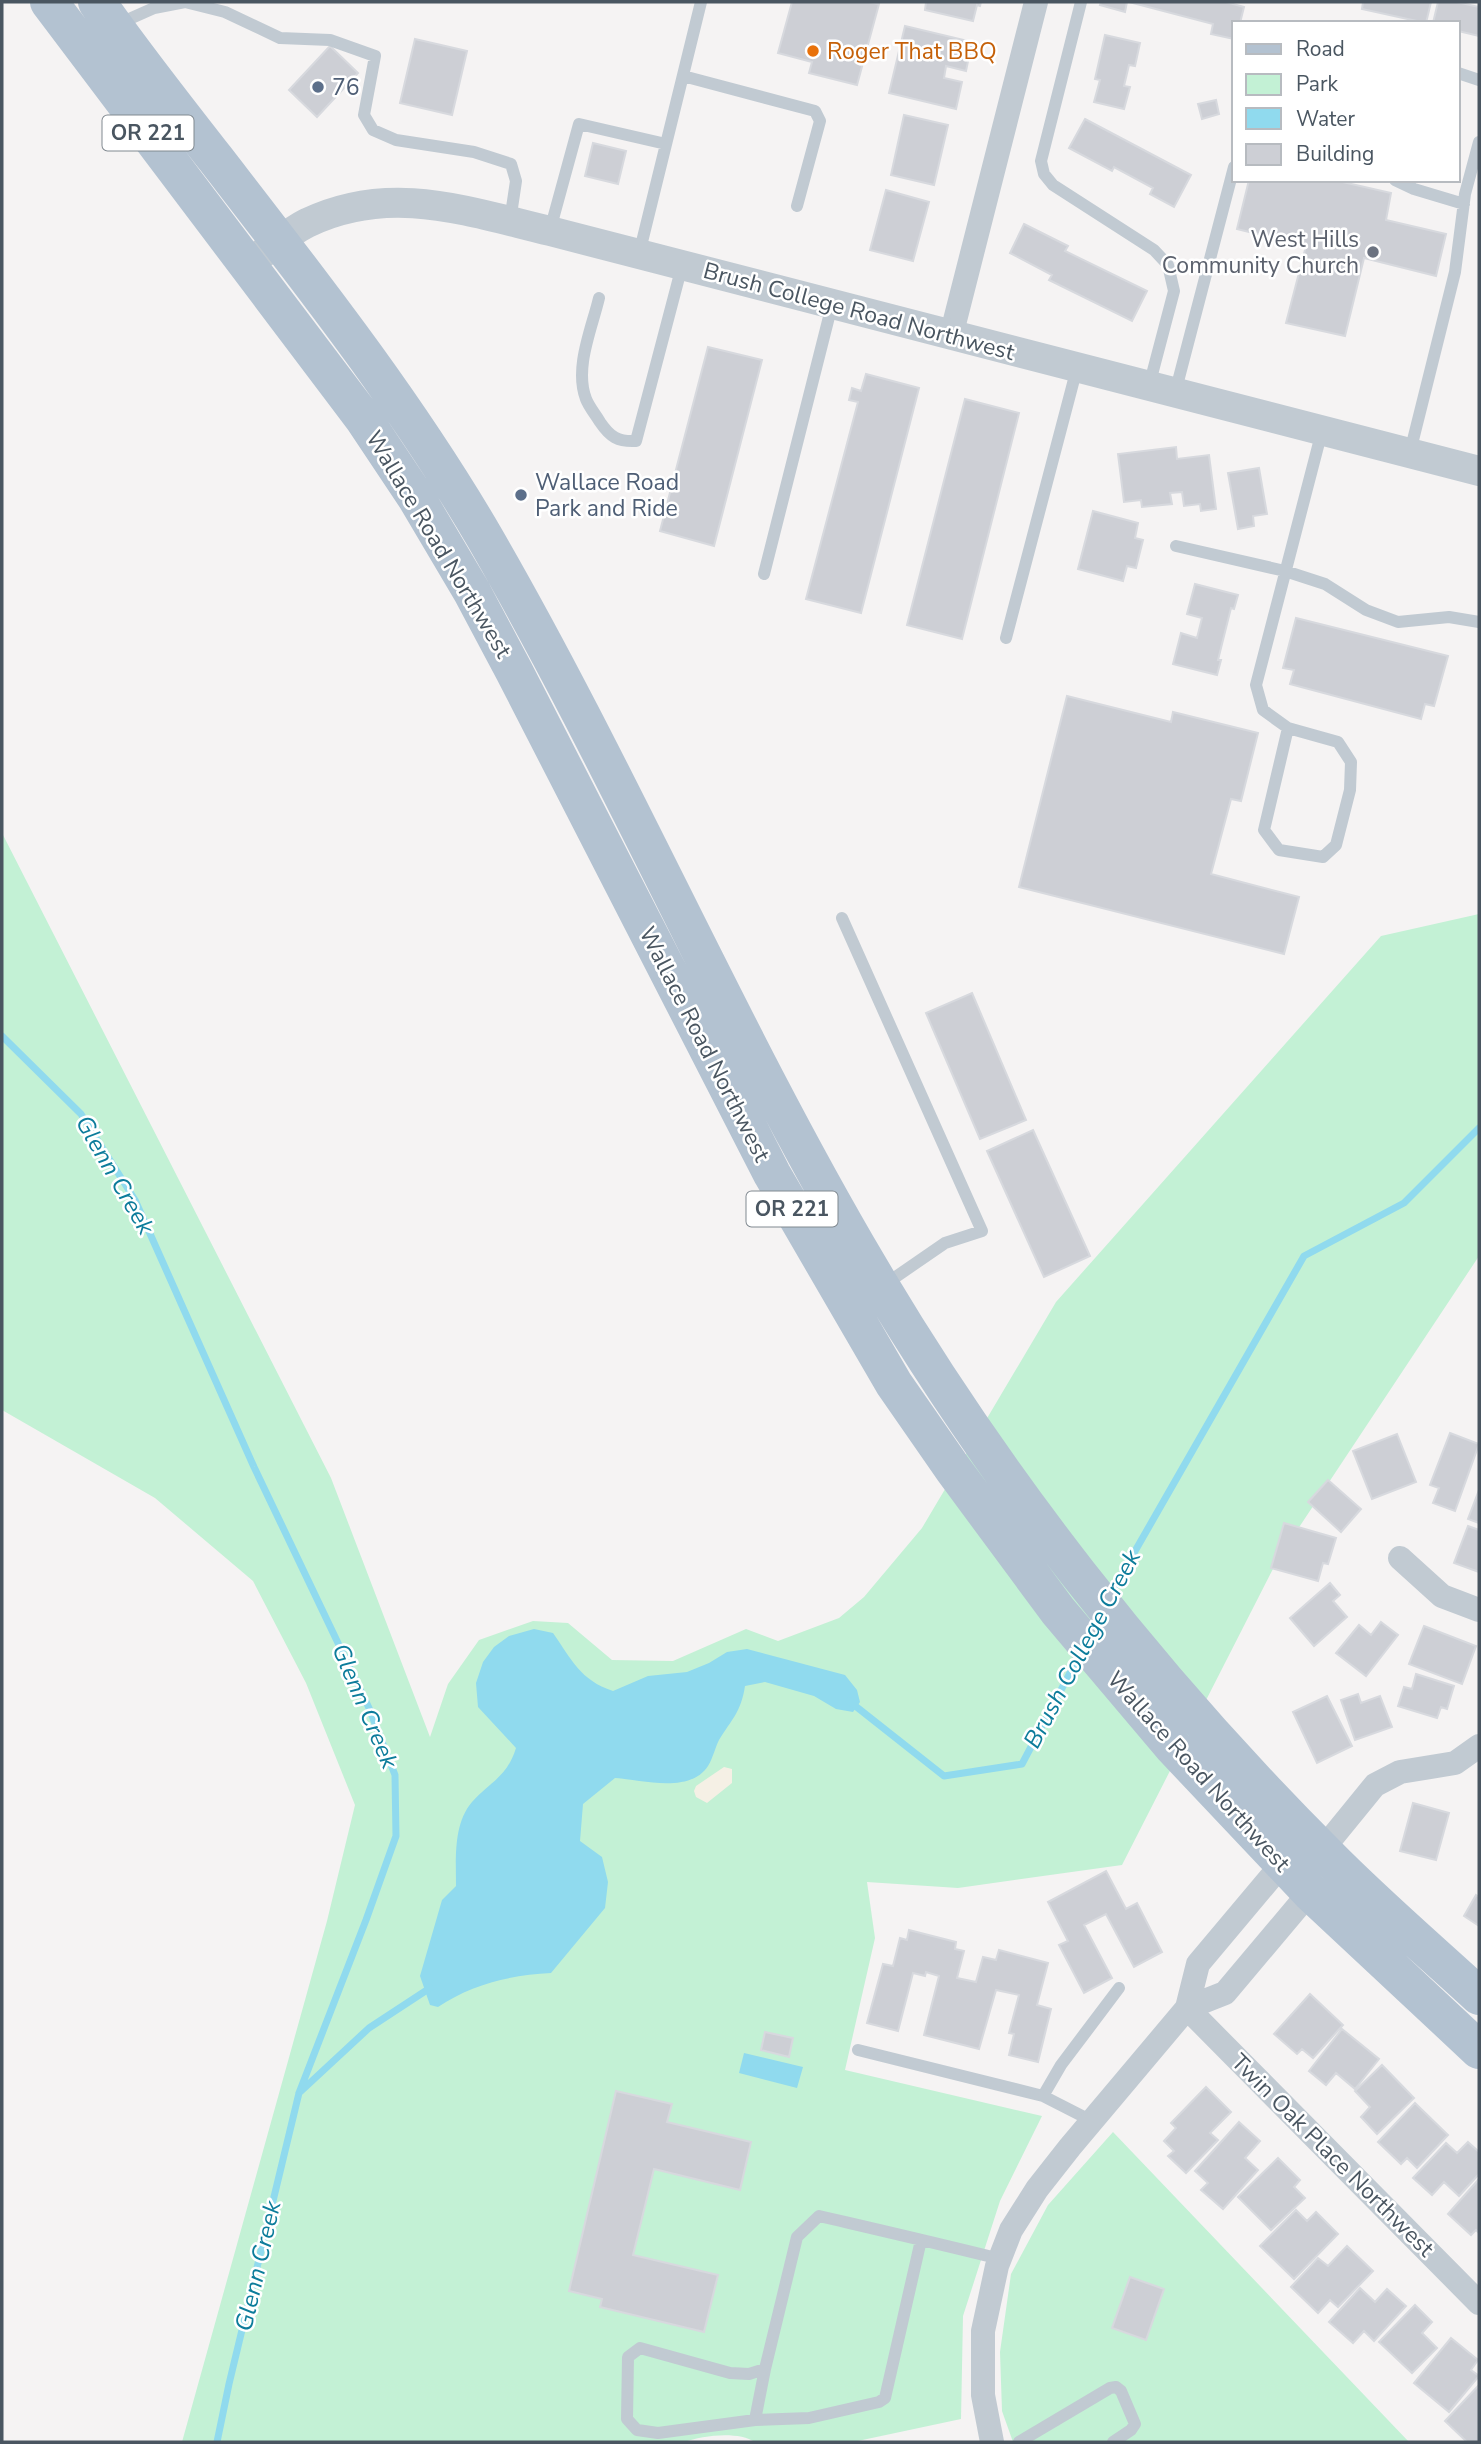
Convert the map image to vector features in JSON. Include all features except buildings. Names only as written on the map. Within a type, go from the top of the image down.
[{"type":"main road","name":"Wallace Road Northwest","points":[[49,2],[363,418],[417,499],[472,592],[772,1174],[894,1384],[953,1469],[1058,1611],[1173,1747],[1310,1892],[1479,2050]]},
{"type":"main road","name":"Wallace Road Northwest","points":[[106,14],[279,241],[421,435],[483,534],[563,678],[783,1114],[881,1287],[946,1390],[1041,1523],[1144,1654],[1217,1737],[1322,1850],[1479,1996]]},
{"type":"street","points":[[951,335],[1036,2]]},
{"type":"street","name":"Brush College Road Northwest","points":[[248,264],[307,223],[341,210],[397,201],[426,203],[550,231],[1479,471]]},
{"type":"street","points":[[1400,1558],[1442,1596],[1479,1610]]},
{"type":"street","points":[[1187,2008],[1226,1993],[1310,1892],[1322,1850],[1376,1785],[1400,1772],[1455,1763],[1479,1746]]},
{"type":"street","points":[[992,2442],[983,2395],[983,2331],[1000,2259],[1011,2230],[1037,2189],[1187,2008],[1198,1964],[1282,1864],[1322,1850]]},
{"type":"street","name":"Twin Oak Place Northwest","points":[[1187,2008],[1479,2303]]},
{"type":"lane","points":[[106,14],[185,2],[225,12],[280,38],[330,40],[375,56],[364,115],[373,130],[396,140],[474,152],[511,164],[516,181],[510,221]]},
{"type":"lane","points":[[639,254],[701,2]]},
{"type":"lane","points":[[1080,2],[1041,161],[1044,174],[1053,185],[1154,250],[1168,265],[1174,291],[1162,390]]},
{"type":"lane","points":[[1460,74],[1479,80]]},
{"type":"lane","points":[[683,76],[815,111],[820,121],[797,206]]},
{"type":"lane","points":[[550,231],[579,124],[666,144]]},
{"type":"lane","points":[[1409,454],[1455,272],[1464,204],[1479,142]]},
{"type":"lane","points":[[1162,390],[1232,173]]},
{"type":"lane","points":[[1399,182],[1464,204]]},
{"type":"lane","points":[[599,298],[583,362],[582,380],[586,400],[608,434],[621,442],[636,441],[682,265]]},
{"type":"lane","points":[[764,574],[832,304]]},
{"type":"lane","points":[[1006,638],[1077,368]]},
{"type":"lane","points":[[1288,728],[1264,830],[1279,850],[1323,858],[1336,845],[1350,790],[1351,762],[1338,742],[1288,728],[1263,710],[1256,685],[1322,431]]},
{"type":"lane","points":[[1176,546],[1285,570],[1325,584],[1366,610],[1398,622],[1449,617],[1479,622]]},
{"type":"lane","points":[[842,918],[982,1231],[945,1243],[881,1287]]},
{"type":"lane","points":[[1043,2096],[1061,2065],[1119,1987]]},
{"type":"lane","points":[[858,2050],[1043,2096],[1092,2121]]},
{"type":"lane","points":[[755,2420],[797,2237],[819,2216],[1000,2259]]},
{"type":"lane","points":[[765,2369],[749,2374],[730,2373],[640,2348],[628,2357],[627,2419],[637,2430],[657,2433],[755,2420],[809,2418],[879,2402],[885,2398],[921,2240]]},
{"type":"lane","points":[[1019,2442],[1116,2387],[1121,2391],[1135,2424],[1131,2430],[1113,2442]]},
{"type":"green space","points":[[2,833],[331,1478],[430,1737],[448,1684],[479,1640],[533,1621],[568,1623],[612,1660],[673,1661],[746,1629],[778,1641],[839,1618],[864,1597],[922,1528],[1056,1302],[1381,936],[1479,914],[1479,1256],[1278,1559],[1122,1865],[958,1888],[867,1882],[875,1938],[845,2070],[1042,2116],[1000,2201],[963,2316],[961,2419],[853,2442],[755,2442],[740,2436],[721,2435],[684,2442],[182,2442],[327,1921],[355,1805],[306,1683],[253,1581],[155,1498],[2,1410]]},
{"type":"green space","points":[[1113,2132],[1409,2442],[1013,2442],[1002,2411],[1000,2352],[1011,2274],[1048,2205]]},
{"type":"sand","points":[[724,1767],[732,1769],[732,1783],[707,1803],[696,1797],[696,1786]]},
{"type":"water","points":[[534,1629],[553,1633],[585,1675],[613,1691],[648,1676],[687,1672],[727,1652],[747,1649],[845,1675],[857,1690],[860,1702],[853,1712],[836,1709],[814,1696],[765,1682],[745,1686],[732,1721],[719,1740],[708,1766],[700,1775],[678,1783],[615,1778],[583,1804],[580,1841],[602,1857],[608,1882],[605,1908],[551,1973],[492,1982],[464,1992],[438,2007],[430,2005],[420,1976],[442,1900],[456,1886],[457,1842],[461,1821],[472,1802],[508,1766],[516,1748],[478,1707],[476,1683],[483,1662],[494,1647],[509,1636]]},
{"type":"water","points":[[744,2053],[803,2067],[797,2088],[739,2073]]},
{"type":"waterway","name":"Glenn Creek","points":[[2,1036],[81,1114],[135,1200],[254,1467],[369,1708],[395,1775],[396,1836],[299,2093],[217,2442]]},
{"type":"waterway","name":"Brush College Creek","points":[[1111,1593],[1304,1256],[1404,1203],[1479,1128]]},
{"type":"waterway","name":"Brush College Creek","points":[[849,1701],[944,1776],[1022,1764],[1080,1654]]},
{"type":"waterway","name":"Brush College Creek","points":[[299,2093],[369,2028],[430,1988]]},
{"type":"place","name":"Roger That BBQ","points":[[813,51]]},
{"type":"place","name":"76","points":[[318,87]]},
{"type":"place","name":"West Hills Community Church","points":[[1373,252]]},
{"type":"place","name":"Wallace Road Park and Ride","points":[[521,495]]}]
